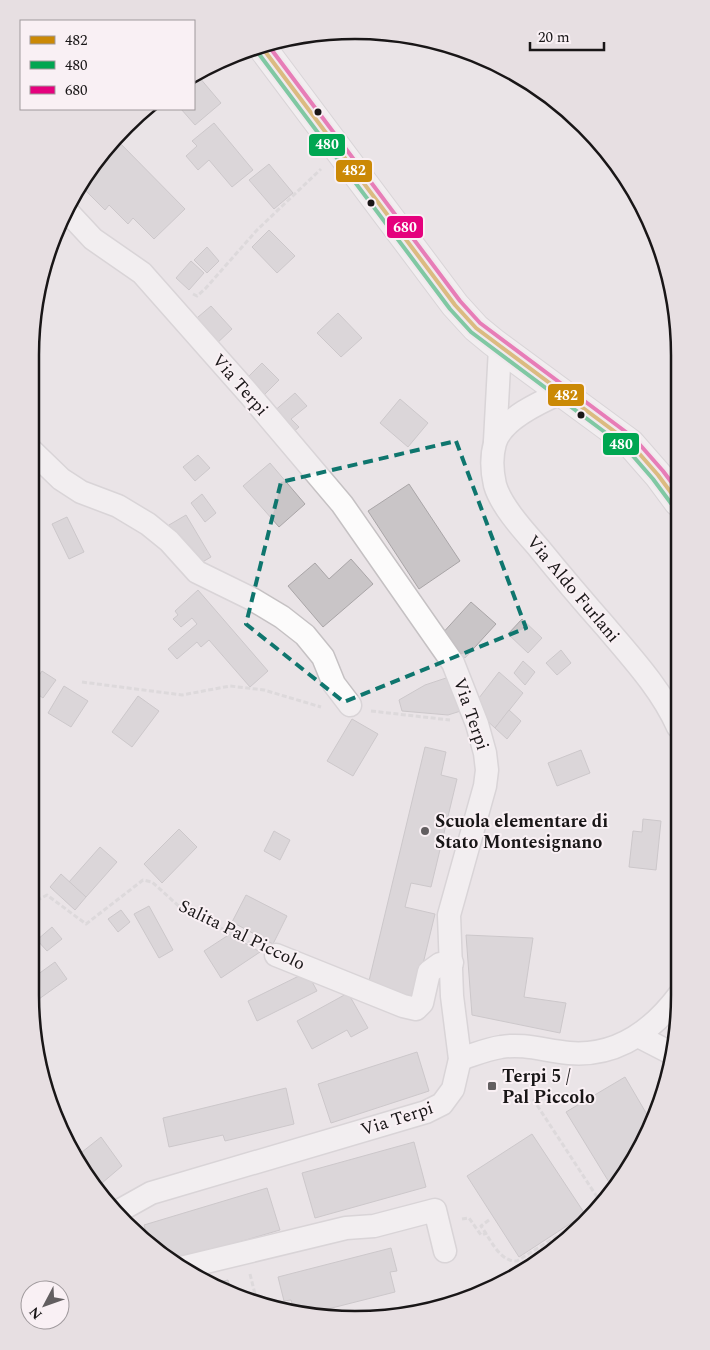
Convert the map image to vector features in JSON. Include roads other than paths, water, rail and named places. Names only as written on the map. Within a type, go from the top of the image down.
[{"type":"street","points":[[266,52],[455,304],[476,328],[500,348],[630,442],[671,493]]},
{"type":"street","name":"Via Terpi","points":[[71,215],[93,240],[142,273],[249,394],[342,504],[453,663],[477,724],[485,753],[487,770],[485,786],[449,915],[452,996],[460,1059],[453,1089],[442,1104],[426,1112],[150,1193],[122,1210]]},
{"type":"street","name":"Via Aldo Furlani","points":[[500,348],[495,441],[492,459],[495,486],[511,515],[572,589],[645,672],[671,712]]},
{"type":"street","points":[[495,441],[518,416],[540,402],[563,392]]},
{"type":"street","points":[[39,458],[61,479],[81,492],[118,506],[148,524],[169,541],[197,572],[252,599],[282,617],[305,635],[323,656],[334,684],[350,705]]},
{"type":"street","name":"Salita Pal Piccolo","points":[[276,955],[403,1006],[416,1009],[422,1003],[429,972],[440,964],[452,964]]},
{"type":"street","points":[[460,1059],[501,1047],[528,1046],[569,1053],[592,1053],[607,1050],[624,1044],[638,1036],[663,1016],[671,1006]]},
{"type":"street","points":[[638,1036],[666,1051]]},
{"type":"street","points":[[191,1266],[346,1228],[374,1226],[435,1210],[445,1251]]},
{"type":"place","name":"Scuola elementare di Stato Montesignano","points":[[425,831]]},
{"type":"place","name":"Terpi 5 / Pal Piccolo","points":[[492,1086]]}]
